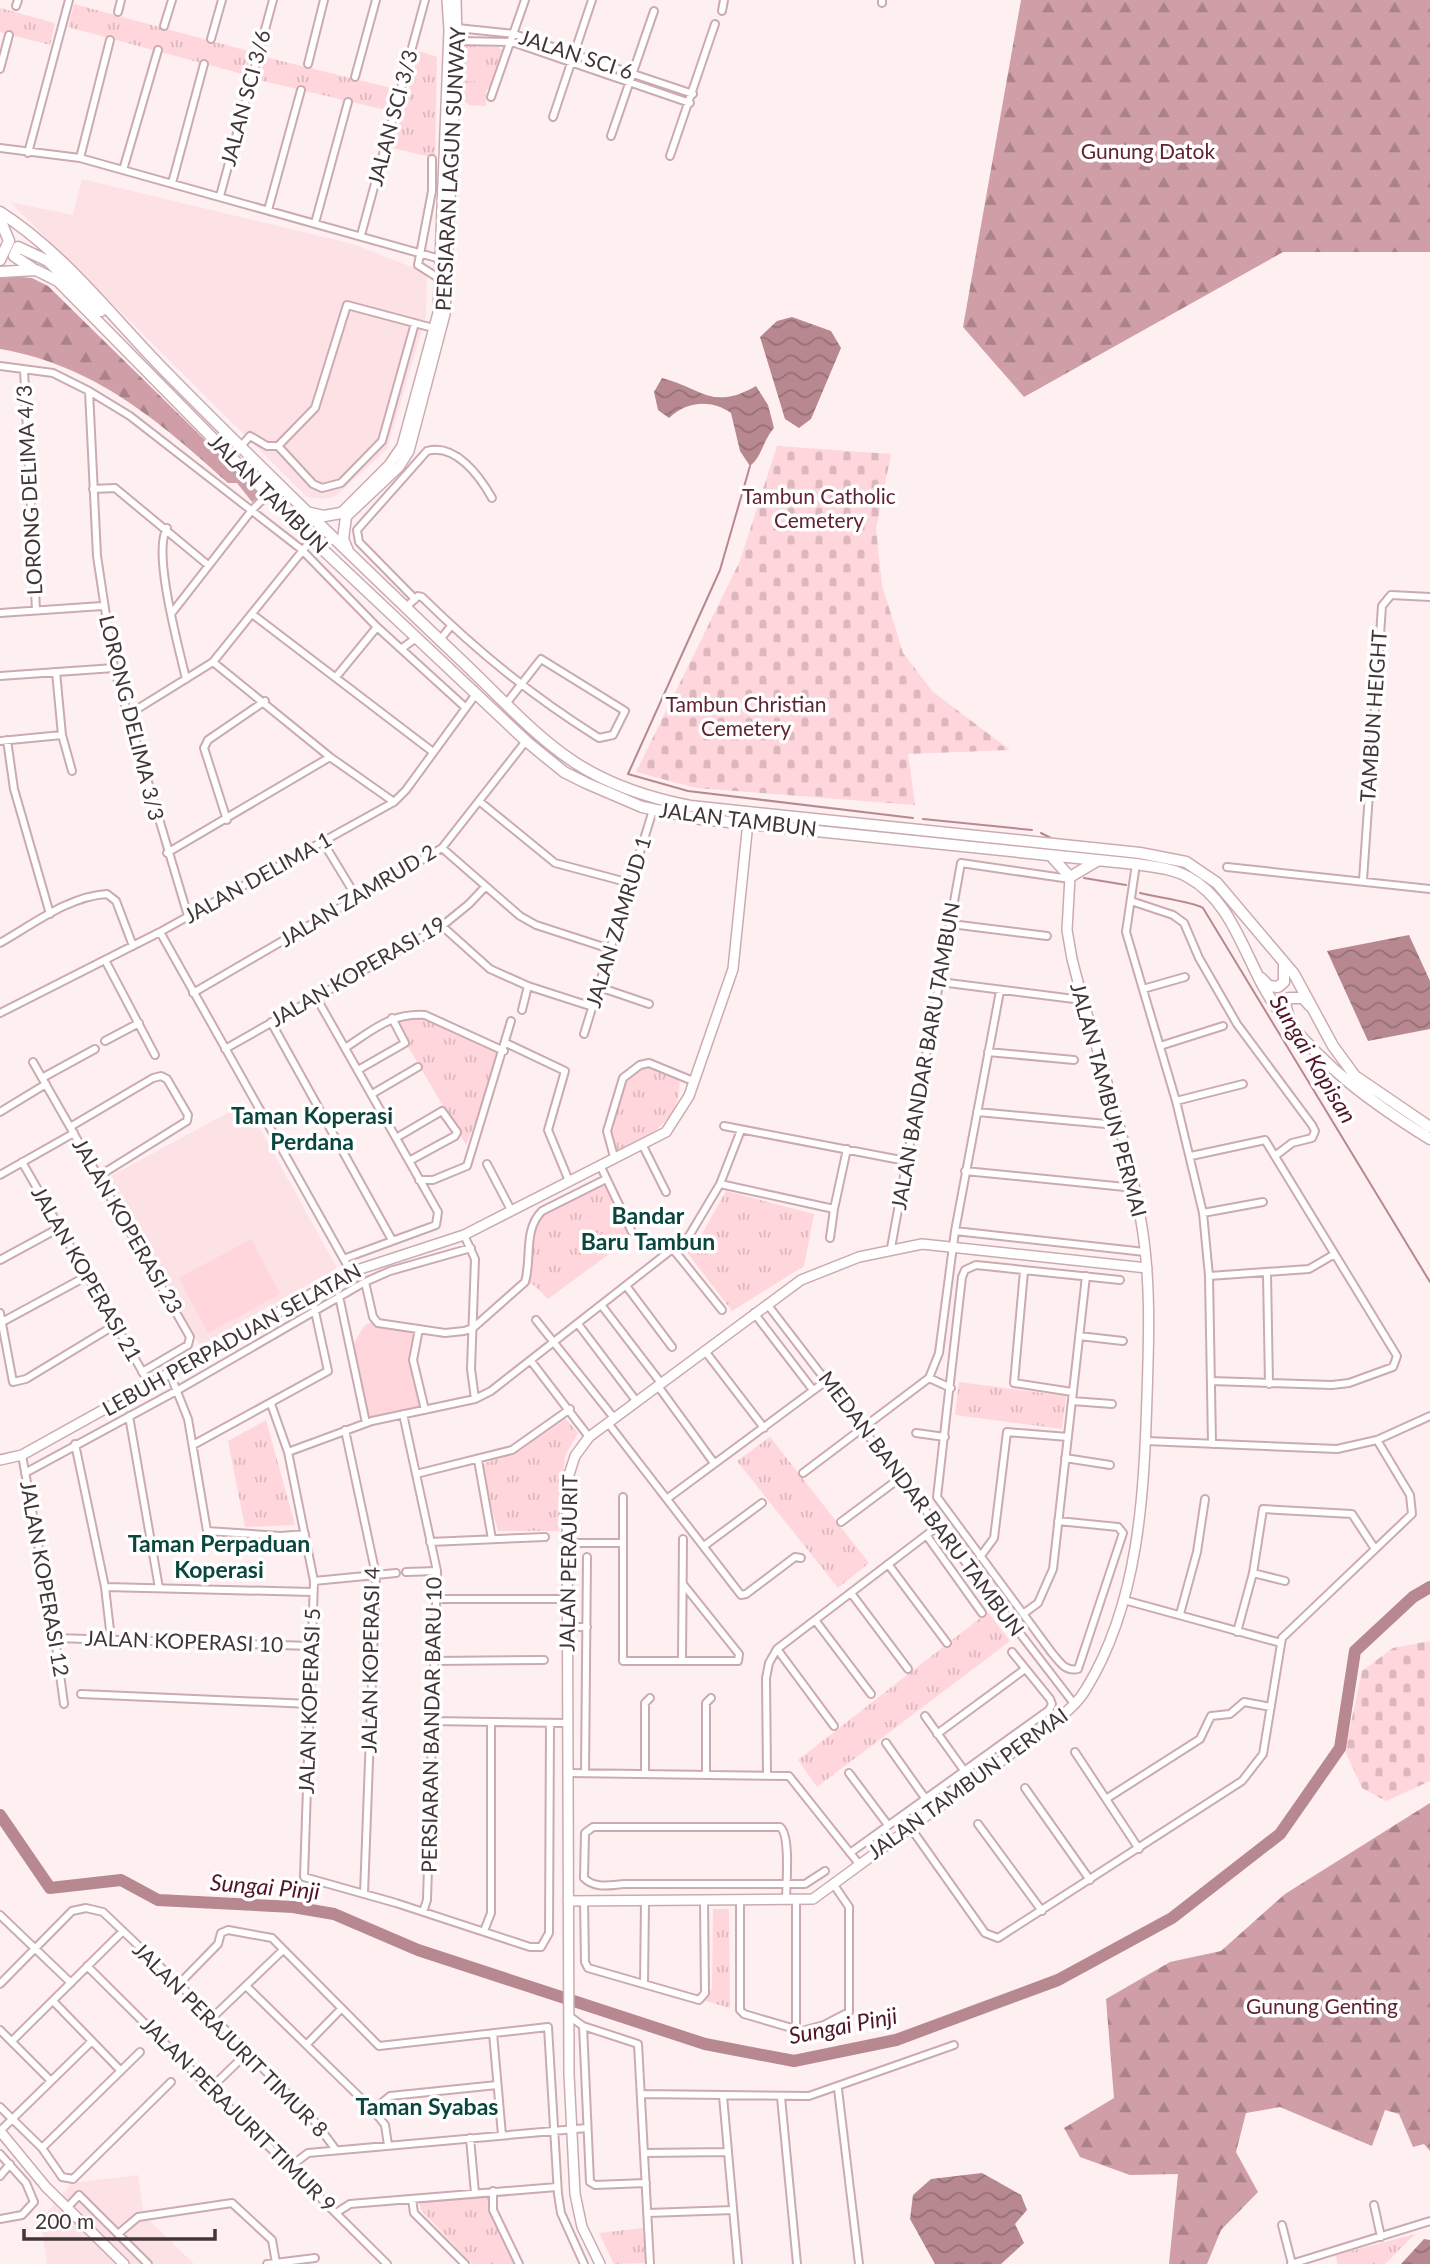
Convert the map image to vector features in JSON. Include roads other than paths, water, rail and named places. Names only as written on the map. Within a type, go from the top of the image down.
[{"type":"main road","name":"JALAN TAMBUN","points":[[0,212],[40,242],[327,534],[537,736],[578,766],[609,783],[658,800],[690,806],[1176,859],[1200,870],[1217,883],[1284,962],[1305,989],[1333,1046],[1355,1076],[1430,1127]]},
{"type":"main road","points":[[0,219],[9,241],[0,260]]},
{"type":"main road","name":"JALAN TAMBUN","points":[[133,336],[112,321],[48,261],[18,247],[14,251],[18,261],[52,276],[78,300],[312,539],[475,694],[564,772],[653,810],[1170,870],[1199,884],[1212,897],[1228,919],[1272,1001],[1343,1081],[1430,1139]]},
{"type":"main road","points":[[0,272],[36,270]]},
{"type":"main road","points":[[306,512],[320,516],[343,515],[343,539],[351,557]]},
{"type":"main road","points":[[1051,856],[1070,878],[1098,861]]},
{"type":"main road","points":[[1255,973],[1269,986],[1278,987],[1284,982],[1284,962]]},
{"type":"main road","points":[[1296,1030],[1285,1010],[1289,998],[1303,999],[1316,1013]]},
{"type":"street","points":[[28,153],[69,0]]},
{"type":"street","points":[[118,12],[121,0]]},
{"type":"street","points":[[164,26],[172,0]]},
{"type":"street","points":[[211,39],[222,0]]},
{"type":"street","name":"JALAN SCI 3/6","points":[[219,196],[273,0]]},
{"type":"street","points":[[308,64],[324,0]]},
{"type":"street","points":[[355,77],[376,0]]},
{"type":"street","name":"JALAN SCI 3/3","points":[[361,235],[425,0]]},
{"type":"street","name":"PERSIARAN LAGUN SUNWAY","points":[[438,330],[440,279],[445,260],[449,30],[447,0]]},
{"type":"street","name":"PERSIARAN LAGUN SUNWAY","points":[[343,515],[399,467],[438,330],[445,260],[457,41],[456,0]]},
{"type":"street","points":[[491,97],[525,0]]},
{"type":"street","points":[[553,117],[592,0]]},
{"type":"street","points":[[722,11],[724,0]]},
{"type":"street","points":[[611,136],[654,11]]},
{"type":"street","points":[[670,156],[715,24]]},
{"type":"street","name":"JALAN SCI 6","points":[[457,28],[513,38],[693,94]]},
{"type":"street","points":[[0,69],[9,36]]},
{"type":"street","name":"JALAN SCI 6","points":[[457,41],[513,38]]},
{"type":"street","points":[[80,158],[110,40]]},
{"type":"street","points":[[123,170],[158,50]]},
{"type":"street","points":[[172,183],[204,64]]},
{"type":"street","name":"JALAN SCI 6","points":[[633,77],[690,103]]},
{"type":"street","points":[[268,210],[301,90]]},
{"type":"street","points":[[315,223],[348,102]]},
{"type":"street","points":[[0,148],[80,158],[445,260]]},
{"type":"street","points":[[432,159],[432,191],[418,266],[440,279]]},
{"type":"street","points":[[240,447],[250,436],[267,446],[278,446],[309,416],[320,398],[347,305],[438,330]]},
{"type":"street","points":[[278,446],[306,478],[322,488],[341,484],[382,441],[415,323]]},
{"type":"street","points":[[0,366],[53,373],[130,416],[301,549],[377,627],[466,708]]},
{"type":"street","name":"LORONG DELIMA 4/3","points":[[24,370],[36,610]]},
{"type":"street","name":"LORONG DELIMA 3/3","points":[[89,391],[102,606],[126,716],[188,916]]},
{"type":"street","points":[[415,599],[359,542],[357,530],[427,451],[440,447],[453,452],[492,498]]},
{"type":"street","points":[[406,449],[421,458]]},
{"type":"street","points":[[93,489],[115,488],[167,528],[208,565]]},
{"type":"street","points":[[171,614],[252,510],[268,495]]},
{"type":"street","points":[[167,528],[161,539],[171,614],[186,679]]},
{"type":"street","points":[[126,716],[213,662],[301,549],[312,539]]},
{"type":"street","name":"TAMBUN HEIGHT","points":[[1363,880],[1382,606],[1391,595],[1430,597]]},
{"type":"street","points":[[404,608],[418,596],[424,599],[520,686],[599,738],[613,735],[625,711],[541,659],[520,686],[505,705]]},
{"type":"street","points":[[0,613],[102,606]]},
{"type":"street","points":[[252,614],[433,752]]},
{"type":"street","points":[[439,641],[451,626]]},
{"type":"street","points":[[336,677],[377,627]]},
{"type":"street","points":[[401,649],[416,638]]},
{"type":"street","points":[[213,662],[265,701],[330,757],[394,802]]},
{"type":"street","points":[[0,677],[114,668]]},
{"type":"street","points":[[56,672],[62,735],[72,771]]},
{"type":"street","name":"JALAN DELIMA 1","points":[[0,1013],[160,932],[394,802],[406,790],[475,694]]},
{"type":"street","points":[[227,820],[204,748],[208,740],[265,701]]},
{"type":"street","points":[[50,914],[3,741],[62,735]]},
{"type":"street","name":"JALAN ZAMRUD 2","points":[[193,993],[442,848],[526,740]]},
{"type":"street","points":[[167,853],[330,757]]},
{"type":"street","points":[[479,801],[555,863],[630,883]]},
{"type":"street","name":"JALAN ZAMRUD 1","points":[[584,1034],[653,810]]},
{"type":"street","name":"LEBUH PERPADUAN SELATAN","points":[[0,1460],[22,1455],[351,1272],[464,1235],[666,1132],[689,1096],[733,969],[748,822]]},
{"type":"street","points":[[323,842],[357,898]]},
{"type":"street","points":[[442,848],[520,916],[536,925],[610,948]]},
{"type":"street","name":"JALAN BANDAR BARU TAMBUN","points":[[891,1248],[961,863],[1070,878]]},
{"type":"street","points":[[1136,864],[1126,932],[1176,1101],[1203,1213],[1209,1276],[1212,1444]]},
{"type":"street","points":[[1227,867],[1430,889]]},
{"type":"street","name":"JALAN TAMBUN PERMAI","points":[[568,1901],[813,1899],[1075,1705],[1096,1671],[1124,1600],[1138,1529],[1146,1441],[1147,1268],[1135,1188],[1082,1000],[1067,930],[1070,878]]},
{"type":"street","name":"JALAN KOPERASI 19","points":[[225,1049],[442,926],[485,887]]},
{"type":"street","points":[[0,943],[50,914],[93,896],[110,895],[133,946]]},
{"type":"street","points":[[1131,901],[1173,915],[1184,923],[1199,958],[1237,1024],[1312,1125],[1315,1131],[1312,1138],[1292,1143],[1275,1156]]},
{"type":"street","points":[[951,924],[1046,936]]},
{"type":"street","points":[[442,926],[490,970],[528,986],[593,1007]]},
{"type":"street","points":[[160,932],[346,1258],[351,1272]]},
{"type":"street","points":[[105,960],[155,1055]]},
{"type":"street","points":[[1143,989],[1185,976]]},
{"type":"street","points":[[940,982],[1082,1000]]},
{"type":"street","points":[[522,1010],[528,986]]},
{"type":"street","points":[[599,987],[649,1004]]},
{"type":"street","points":[[803,1473],[929,1378],[939,1353],[954,1231],[1000,991]]},
{"type":"street","points":[[316,997],[438,1212],[436,1225],[346,1258]]},
{"type":"street","points":[[345,1048],[401,1014],[425,1015],[504,1051]]},
{"type":"street","points":[[358,1070],[405,1043],[392,1018]]},
{"type":"street","points":[[419,1180],[433,1180],[458,1172],[467,1166],[476,1144],[511,1021]]},
{"type":"street","points":[[271,1022],[392,1240]]},
{"type":"street","points":[[105,1041],[139,1023]]},
{"type":"street","points":[[1160,1046],[1223,1026]]},
{"type":"street","points":[[506,1043],[565,1071],[548,1130],[569,1181]]},
{"type":"street","points":[[0,1112],[95,1049]]},
{"type":"street","points":[[988,1052],[1074,1060]]},
{"type":"street","name":"JALAN KOPERASI 23","points":[[33,1062],[190,1338],[188,1345],[142,1371]]},
{"type":"street","points":[[614,1157],[607,1131],[623,1078],[640,1065],[649,1063],[693,1081]]},
{"type":"street","points":[[372,1094],[418,1067]]},
{"type":"street","points":[[0,1175],[153,1078],[161,1076],[167,1079],[188,1115],[187,1121],[99,1176]]},
{"type":"street","points":[[1176,1101],[1243,1084]]},
{"type":"street","points":[[396,1138],[443,1111],[457,1132],[409,1161]]},
{"type":"street","points":[[977,1112],[1117,1125]]},
{"type":"street","points":[[724,1126],[906,1161]]},
{"type":"street","points":[[288,1452],[366,1423],[475,1399],[491,1391],[689,1236],[720,1184],[741,1130]]},
{"type":"street","points":[[1191,1156],[1261,1139],[1275,1156],[1397,1356],[1393,1367],[1349,1383],[1311,1386],[1211,1381]]},
{"type":"street","points":[[642,1144],[666,1192]]},
{"type":"street","points":[[830,1238],[847,1149]]},
{"type":"street","name":"JALAN KOPERASI 21","points":[[22,1162],[150,1385]]},
{"type":"street","points":[[487,1164],[511,1210]]},
{"type":"street","points":[[600,1166],[632,1233]]},
{"type":"street","points":[[965,1171],[1135,1188]]},
{"type":"street","points":[[365,1282],[373,1317],[379,1323],[445,1333],[473,1328],[525,1282],[530,1236],[536,1217],[542,1211],[606,1179]]},
{"type":"street","points":[[720,1184],[834,1209]]},
{"type":"street","points":[[1203,1213],[1262,1202]]},
{"type":"street","points":[[0,1260],[59,1227]]},
{"type":"street","points":[[954,1231],[1145,1252]]},
{"type":"street","points":[[464,1235],[471,1248],[476,1275],[471,1369],[475,1399]]},
{"type":"street","name":"JALAN PERAJURIT","points":[[600,2264],[577,2210],[567,2012],[567,1481],[575,1456],[589,1437],[754,1313],[813,1273],[891,1248],[922,1244],[1147,1268]]},
{"type":"street","points":[[25,1473],[178,1390],[365,1282],[390,1271],[471,1248]]},
{"type":"street","points":[[673,1249],[722,1310]]},
{"type":"street","points":[[1209,1276],[1309,1269],[1334,1255]]},
{"type":"street","points":[[1058,1521],[1118,1527],[1123,1533],[1078,1669],[1065,1668],[937,1497],[965,1270],[976,1265],[1120,1280]]},
{"type":"street","points":[[1024,1271],[1013,1380],[1016,1385],[1072,1392]]},
{"type":"street","points":[[1267,1274],[1269,1384]]},
{"type":"street","points":[[2,1322],[87,1276]]},
{"type":"street","points":[[1023,1615],[1038,1603],[1053,1569],[1086,1276]]},
{"type":"street","points":[[627,1287],[672,1348]]},
{"type":"street","points":[[193,1445],[329,1370],[317,1309],[311,1293]]},
{"type":"street","points":[[339,1296],[366,1423]]},
{"type":"street","name":"MEDAN BANDAR BARU TAMBUN","points":[[767,1304],[1075,1705]]},
{"type":"street","points":[[602,1306],[714,1463]]},
{"type":"street","points":[[0,1313],[13,1382],[26,1379],[115,1325]]},
{"type":"street","points":[[754,1313],[813,1390]]},
{"type":"street","points":[[536,1320],[740,1593],[746,1594],[795,1557],[802,1558]]},
{"type":"street","points":[[578,1324],[637,1402]]},
{"type":"street","points":[[419,1329],[414,1360],[425,1410]]},
{"type":"street","points":[[1079,1336],[1123,1341]]},
{"type":"street","points":[[705,1351],[764,1428]]},
{"type":"street","points":[[531,1361],[589,1437]]},
{"type":"street","points":[[170,1374],[178,1390],[193,1445],[207,1531],[305,1535]]},
{"type":"street","points":[[929,1378],[951,1388]]},
{"type":"street","points":[[668,1498],[826,1381]]},
{"type":"street","points":[[1072,1401],[1112,1404]]},
{"type":"street","name":"JALAN KOPERASI 5","points":[[271,1404],[288,1452],[314,1581],[304,1877],[364,1894]]},
{"type":"street","points":[[416,1474],[512,1450],[570,1409]]},
{"type":"street","name":"PERSIARAN BANDAR BARU 10","points":[[403,1415],[436,1571],[427,1900],[423,1912]]},
{"type":"street","points":[[129,1416],[159,1588]]},
{"type":"street","points":[[1146,1441],[1337,1449],[1377,1440],[1430,1417]]},
{"type":"street","name":"JALAN KOPERASI 4","points":[[345,1430],[376,1575],[364,1894]]},
{"type":"street","points":[[916,1433],[945,1437]]},
{"type":"street","points":[[980,1557],[994,1538],[1007,1433],[1068,1437]]},
{"type":"street","points":[[910,1827],[985,1933],[995,1938],[1042,1911],[1242,1781],[1263,1754],[1281,1643],[1285,1634],[1412,1514],[1414,1508],[1410,1495],[1377,1440]]},
{"type":"street","points":[[75,1444],[104,1587],[111,1639]]},
{"type":"street","name":"JALAN KOPERASI 12","points":[[22,1455],[55,1638],[64,1704]]},
{"type":"street","points":[[1065,1458],[1110,1465]]},
{"type":"street","points":[[478,1460],[492,1539]]},
{"type":"street","points":[[841,1522],[900,1478]]},
{"type":"street","points":[[623,1497],[623,1661],[738,1661],[739,1654],[683,1584]]},
{"type":"street","points":[[1181,1614],[1197,1552],[1205,1499]]},
{"type":"street","points":[[704,1546],[762,1503]]},
{"type":"street","points":[[1237,1632],[1253,1573],[1261,1512],[1265,1508],[1352,1514],[1375,1549]]},
{"type":"street","points":[[767,1773],[766,1678],[769,1662],[777,1649],[937,1527]]},
{"type":"street","points":[[927,1536],[982,1614]]},
{"type":"street","points":[[430,1542],[545,1537]]},
{"type":"street","points":[[682,1660],[683,1539]]},
{"type":"street","points":[[568,1543],[623,1543]]},
{"type":"street","points":[[585,1773],[587,1557]]},
{"type":"street","points":[[888,1564],[947,1643]]},
{"type":"street","points":[[406,1572],[436,1571]]},
{"type":"street","points":[[314,1581],[396,1573]]},
{"type":"street","points":[[1253,1573],[1285,1581]]},
{"type":"street","points":[[104,1587],[313,1592]]},
{"type":"street","points":[[851,1593],[908,1669]]},
{"type":"street","points":[[435,1599],[567,1599]]},
{"type":"street","points":[[1124,1600],[1281,1643]]},
{"type":"street","points":[[816,1620],[871,1694]]},
{"type":"street","points":[[568,1628],[587,1627]]},
{"type":"street","name":"JALAN KOPERASI 10","points":[[55,1638],[312,1646]]},
{"type":"street","points":[[777,1649],[834,1726]]},
{"type":"street","points":[[850,1853],[1049,1710],[1052,1704],[1050,1699],[1012,1652]]},
{"type":"street","points":[[434,1661],[544,1660]]},
{"type":"street","points":[[937,1734],[1025,1669]]},
{"type":"street","points":[[81,1694],[310,1704]]},
{"type":"street","points":[[645,1773],[645,1703],[650,1698]]},
{"type":"street","points":[[706,1773],[706,1703],[710,1698]]},
{"type":"street","points":[[1106,1800],[1200,1739],[1211,1716],[1230,1714],[1244,1702],[1271,1707]]},
{"type":"street","points":[[925,1716],[973,1783]]},
{"type":"street","points":[[431,1721],[567,1723]]},
{"type":"street","points":[[484,1931],[491,1913],[491,1722]]},
{"type":"street","points":[[364,1894],[522,1945],[535,1948],[548,1938],[551,1859],[550,1723]]},
{"type":"street","points":[[886,1743],[925,1798]]},
{"type":"street","points":[[1074,1752],[1139,1849]]},
{"type":"street","points":[[568,1773],[767,1773],[794,1779],[859,1864]]},
{"type":"street","points":[[849,1773],[888,1825]]},
{"type":"street","points":[[1025,1788],[1090,1880]]},
{"type":"street","points":[[978,1824],[1042,1911]]},
{"type":"street","points":[[796,2031],[791,1901],[786,1884],[786,1835],[782,1828],[590,1828],[584,1836],[584,1878],[592,1884],[600,1885],[786,1884],[805,1884],[825,1871]]},
{"type":"street","points":[[551,1859],[568,1859]]},
{"type":"street","points":[[740,1901],[740,2010],[796,2031],[815,2028],[849,2012],[849,1908],[834,1885]]},
{"type":"street","points":[[584,1901],[586,1966],[696,2000],[704,1996],[704,1901]]},
{"type":"street","points":[[644,1984],[645,1901]]},
{"type":"street","name":"JALAN PERAJURIT TIMUR 8","points":[[0,1984],[76,1909],[103,1912],[213,2017],[326,2134],[336,2150]]},
{"type":"street","points":[[0,1915],[71,1983]]},
{"type":"street","points":[[12,2041],[122,1931]]},
{"type":"street","points":[[178,1985],[218,1944],[223,1931],[272,1938],[381,2046],[545,2026],[550,2031],[557,2187],[561,2213],[584,2264]]},
{"type":"street","points":[[213,2017],[283,1950]]},
{"type":"street","name":"JALAN PERAJURIT TIMUR 9","points":[[87,1966],[387,2264]]},
{"type":"street","points":[[246,1986],[373,2110],[385,2125],[388,2145]]},
{"type":"street","points":[[53,2001],[121,2071]]},
{"type":"street","points":[[307,2044],[341,2009]]},
{"type":"street","points":[[567,2012],[583,2026],[635,2042],[638,2046],[650,2264]]},
{"type":"street","points":[[583,2026],[591,2184],[646,2183]]},
{"type":"street","points":[[0,2030],[50,2080]]},
{"type":"street","points":[[493,2033],[502,2135]]},
{"type":"street","points":[[91,2042],[0,2131],[67,2207],[124,2264]]},
{"type":"street","points":[[642,2094],[810,2096],[838,2089],[954,2045]]},
{"type":"street","points":[[42,2148],[140,2052]]},
{"type":"street","points":[[211,2088],[246,2054]]},
{"type":"street","points":[[0,2107],[42,2148],[62,2177],[76,2178],[171,2082]]},
{"type":"street","points":[[373,2110],[390,2096],[497,2085]]},
{"type":"street","points":[[838,2089],[859,2264]]},
{"type":"street","points":[[723,2096],[738,2264]]},
{"type":"street","points":[[781,2097],[797,2264]]},
{"type":"street","points":[[291,2166],[307,2153],[587,2128]]},
{"type":"street","points":[[470,2138],[475,2193]]},
{"type":"street","points":[[645,2153],[728,2152]]},
{"type":"street","points":[[0,2154],[30,2189],[34,2202],[22,2215],[0,2219]]},
{"type":"street","points":[[0,2176],[9,2164]]},
{"type":"street","points":[[336,2213],[348,2204],[557,2187]]},
{"type":"street","points":[[493,2191],[494,2210],[519,2264]]},
{"type":"street","points":[[67,2207],[79,2196],[148,2264]]},
{"type":"street","points":[[412,2199],[414,2213],[465,2264]]},
{"type":"street","points":[[118,2234],[138,2217],[232,2203],[272,2240],[276,2263]]},
{"type":"street","points":[[1374,2205],[1381,2237]]},
{"type":"street","points":[[648,2213],[733,2210]]},
{"type":"street","points":[[1282,2225],[1291,2264],[1430,2221]]},
{"type":"street","points":[[267,2264],[315,2258]]},
{"type":"water","points":[[792,317],[831,331],[841,348],[811,419],[799,428],[785,419],[760,337],[777,321]]},
{"type":"water","points":[[662,378],[708,396],[718,397],[729,397],[756,386],[768,405],[774,428],[754,462],[750,466],[740,451],[731,413],[723,408],[707,404],[691,405],[669,418],[658,410],[654,392]]},
{"type":"water","points":[[1409,935],[1430,981],[1430,1029],[1368,1041],[1327,951]]},
{"type":"water","points":[[982,2173],[1021,2195],[1027,2210],[1015,2224],[1024,2243],[1001,2264],[935,2264],[910,2219],[913,2195],[931,2179]]},
{"type":"water","points":[[1424,2239],[1430,2240],[1430,2264],[1401,2264]]},
{"type":"waterway","points":[[750,466],[720,570],[628,774],[688,791],[913,818]]},
{"type":"waterway","points":[[923,819],[1032,830]]},
{"type":"waterway","points":[[1041,833],[1051,838]]},
{"type":"waterway","points":[[1084,878],[1126,885]]},
{"type":"waterway","name":"Sungai Kopisan","points":[[1140,893],[1203,908],[1430,1282]]},
{"type":"waterway","name":"Sungai Pinji","points":[[0,1815],[50,1888],[121,1880],[158,1900],[293,1907],[334,1914],[418,1950],[705,2044],[794,2061],[896,2040],[1058,1980],[1172,1918],[1280,1834],[1340,1748],[1355,1651],[1413,1597],[1430,1587]]},
{"type":"district","name":"Taman Koperasi Perdana","points":[[312,1129]]},
{"type":"district","name":"Bandar Baru Tambun","points":[[648,1229]]},
{"type":"district","name":"Taman Perpaduan Koperasi","points":[[219,1557]]},
{"type":"district","name":"Taman Syabas","points":[[427,2107]]},
{"type":"park label","name":"Gunung Datok","points":[[1148,152]]},
{"type":"park label","name":"Tambun Catholic Cemetery","points":[[819,509]]},
{"type":"park label","name":"Tambun Christian Cemetery","points":[[746,717]]},
{"type":"park label","name":"Gunung Genting","points":[[1322,2007]]}]
